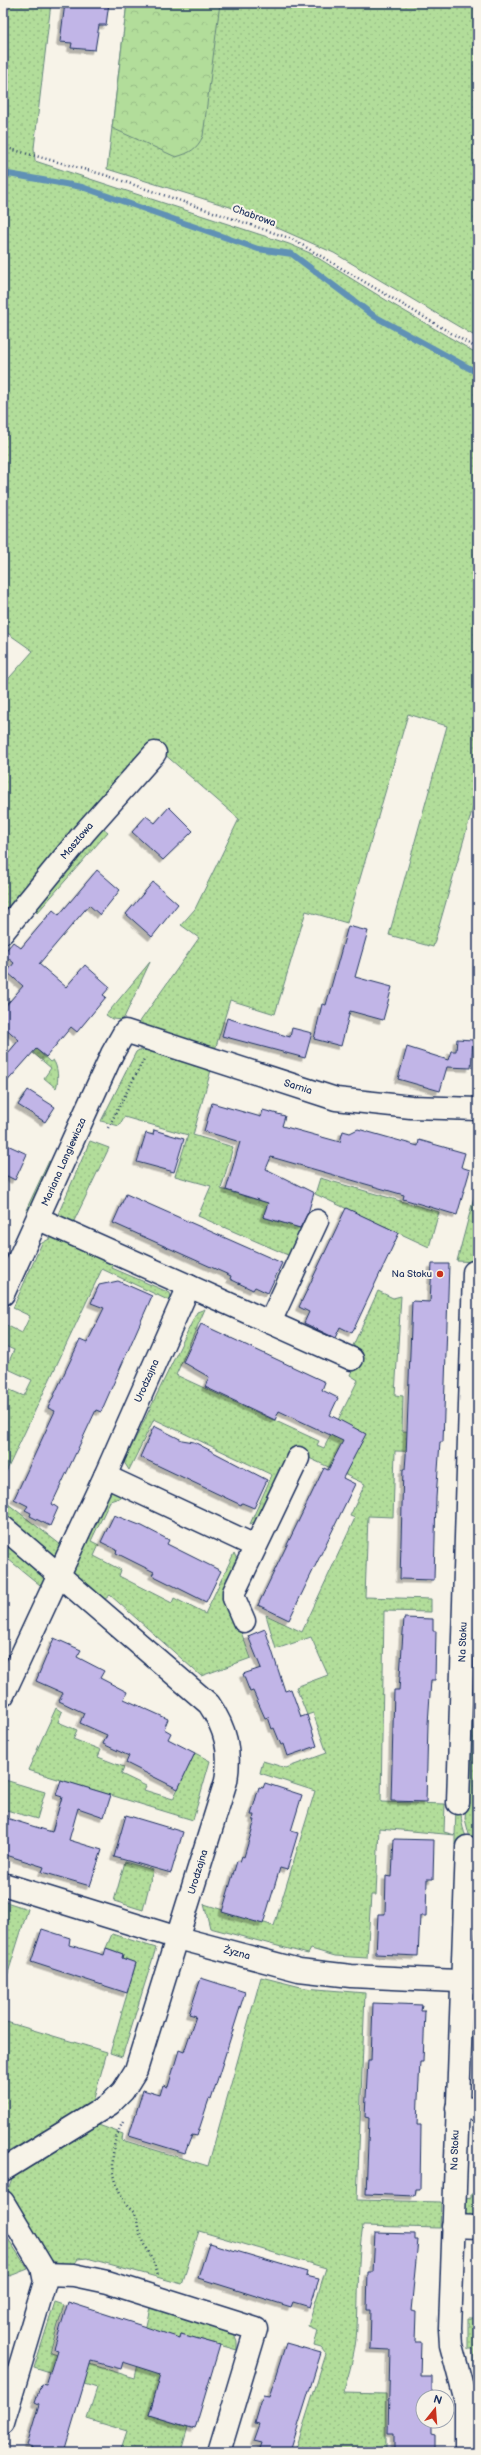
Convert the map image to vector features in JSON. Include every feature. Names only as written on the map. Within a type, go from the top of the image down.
[{"type":"street","name":"Masztowa","points":[[3,932],[84,833],[155,753]]},
{"type":"street","name":"Sarnia","points":[[125,1031],[348,1101],[411,1107],[478,1109]]},
{"type":"street","name":"Mariana Langiewicza","points":[[3,1294],[39,1219],[112,1054],[125,1031]]},
{"type":"street","points":[[39,1219],[352,1359]]},
{"type":"street","points":[[270,1322],[317,1222]]},
{"type":"street","name":"Na Stoku","points":[[458,1803],[470,1656],[475,1385],[474,1272]]},
{"type":"street","name":"Urodzajna","points":[[3,1695],[58,1574],[105,1476],[189,1286]]},
{"type":"street","points":[[244,1621],[234,1598],[234,1592],[298,1458]]},
{"type":"street","points":[[105,1476],[256,1546]]},
{"type":"street","points":[[3,1527],[58,1574]]},
{"type":"street","name":"Urodzajna","points":[[3,2170],[110,2104],[123,2092],[136,2070],[226,1781],[229,1758],[221,1722],[209,1704],[58,1574]]},
{"type":"street","name":"Na Stoku","points":[[466,2452],[465,2393],[450,2338],[452,2226],[468,2108],[470,1982],[467,1847]]},
{"type":"street","name":"Żyzna","points":[[3,1884],[178,1938],[314,1972],[470,1982]]},
{"type":"street","points":[[3,2202],[45,2274],[42,2294],[6,2430]]},
{"type":"street","points":[[452,2226],[478,2227]]},
{"type":"street","points":[[45,2274],[74,2275],[107,2282],[256,2329],[220,2452]]},
{"type":"path","name":"Chabrowa","points":[[3,147],[104,175],[292,239],[478,349]]},
{"type":"path","points":[[108,1128],[153,1040]]},
{"type":"path","points":[[124,2121],[117,2133],[112,2152],[116,2183],[126,2205],[136,2215],[139,2230],[154,2259],[158,2277]]},
{"type":"path","points":[[4,2452],[6,2430]]},
{"type":"green space","points":[[3,3],[51,3],[34,148],[35,161],[289,244],[310,253],[394,305],[478,354],[478,790],[433,947],[389,935],[447,726],[408,714],[347,923],[306,911],[275,1014],[230,1000],[214,1053],[139,1023],[199,938],[181,925],[195,909],[239,819],[155,746],[3,919],[3,685],[33,651],[3,630]]},
{"type":"green space","points":[[127,3],[478,3],[478,338],[334,253],[230,207],[107,169]]},
{"type":"green space","points":[[127,3],[220,3],[203,136],[196,147],[189,152],[176,157],[112,128]]},
{"type":"green space","points":[[103,828],[108,832],[37,913],[32,906]]},
{"type":"green space","points":[[150,962],[123,1020],[112,1019],[106,1015]]},
{"type":"green space","points":[[26,1047],[35,1048],[50,1062],[53,1060],[58,1074],[56,1088],[44,1078],[51,1068]]},
{"type":"green space","points":[[139,1050],[155,1051],[211,1070],[193,1135],[233,1147],[221,1189],[268,1203],[263,1217],[303,1229],[290,1256],[198,1216],[211,1186],[175,1176],[188,1135],[124,1117],[119,1126],[101,1121],[136,1052]]},
{"type":"green space","points":[[90,1141],[109,1148],[73,1223],[60,1218],[59,1212]]},
{"type":"green space","points":[[49,1161],[52,1162],[29,1211],[26,1210]]},
{"type":"green space","points":[[320,1178],[439,1212],[429,1247],[315,1194]]},
{"type":"green space","points":[[478,1182],[478,1262],[457,1261]]},
{"type":"green space","points":[[53,1237],[115,1261],[112,1268],[170,1293],[172,1302],[102,1269],[6,1472],[3,1471],[3,1387],[24,1396],[32,1380],[6,1368],[14,1350],[3,1345],[3,1325],[4,1324],[22,1333],[30,1316],[13,1308],[42,1243]]},
{"type":"green space","points":[[378,1291],[393,1298],[401,1296],[395,1395],[403,1396],[402,1431],[437,1433],[437,1452],[395,1451],[393,1517],[368,1516],[365,1597],[431,1599],[431,1612],[384,1611],[381,1802],[445,1804],[444,1832],[455,1835],[379,1828],[376,1895],[371,1895],[367,1958],[335,1956],[311,1949],[308,1954],[210,1928],[204,1904],[274,1926],[315,1791],[260,1773],[263,1761],[286,1768],[327,1753],[313,1713],[307,1715],[296,1687],[328,1675],[311,1637],[276,1649],[266,1615],[302,1632],[355,1518],[350,1516],[365,1484],[294,1451],[261,1519],[250,1524],[272,1475],[154,1419],[129,1470],[124,1462],[197,1312],[205,1309],[176,1375],[319,1441],[317,1445],[324,1448],[358,1380],[350,1375],[359,1355],[351,1350]]},
{"type":"green space","points":[[111,1492],[123,1492],[122,1497],[110,1501],[91,1541],[99,1545],[94,1556],[121,1570],[119,1576],[172,1603],[174,1598],[205,1614],[234,1553],[240,1566],[226,1593],[251,1658],[201,1676],[110,1595],[104,1600],[73,1573],[72,1567],[106,1494]]},
{"type":"green space","points":[[3,1500],[61,1545],[60,1554],[52,1555],[3,1513]]},
{"type":"green space","points":[[3,1540],[42,1573],[45,1584],[40,1585],[3,1555]]},
{"type":"green space","points":[[478,1672],[478,1964],[472,1964],[470,1838],[465,1819],[466,1804],[470,1804],[474,1677]]},
{"type":"green space","points":[[56,1708],[62,1712],[58,1722],[77,1730],[73,1739],[101,1750],[98,1757],[124,1767],[121,1774],[146,1786],[144,1790],[173,1799],[195,1753],[210,1761],[193,1820],[28,1770]]},
{"type":"green space","points":[[5,1780],[45,1792],[37,1819],[3,1809]]},
{"type":"green space","points":[[456,1808],[461,1808],[463,1828],[471,1846],[455,1845]]},
{"type":"green space","points":[[125,1862],[153,1870],[143,1910],[114,1901]]},
{"type":"green space","points":[[3,1901],[28,1909],[3,1989],[3,1935],[8,1920],[3,1918]]},
{"type":"green space","points":[[112,1934],[156,1948],[122,2057],[110,2053],[136,1963],[122,1958],[123,1954],[106,1948]]},
{"type":"green space","points":[[261,1977],[305,1988],[365,1993],[357,2200],[441,2202],[440,2228],[363,2226],[359,2264],[356,2336],[352,2360],[343,2393],[386,2394],[386,2452],[295,2452],[326,2354],[321,2348],[314,2346],[318,2330],[308,2326],[326,2268],[199,2231],[182,2284],[87,2258],[78,2259],[72,2267],[53,2261],[37,2245],[7,2192],[15,2170],[93,2123],[123,2134],[122,2140],[208,2166]]},
{"type":"green space","points":[[3,2021],[107,2052],[93,2102],[3,2155]]},
{"type":"green space","points":[[471,2194],[478,2194],[478,2218],[462,2215],[460,2199],[471,2197]]},
{"type":"green space","points":[[3,2231],[28,2269],[10,2276],[3,2274]]},
{"type":"green space","points":[[55,2302],[64,2305],[50,2352],[135,2378],[150,2307],[233,2331],[237,2341],[237,2350],[181,2334],[176,2349],[170,2347],[149,2415],[188,2427],[182,2448],[193,2452],[120,2452],[127,2431],[87,2419],[97,2388],[34,2368]]},
{"type":"green space","points":[[468,2318],[478,2318],[478,2383],[474,2383],[473,2349],[468,2349]]},
{"type":"building","points":[[65,3],[109,3],[106,25],[99,25],[95,50],[71,48],[72,43],[60,42]]},
{"type":"building","points":[[169,807],[193,831],[163,860],[132,832],[146,816],[155,823]]},
{"type":"building","points":[[97,870],[120,890],[100,915],[89,905],[39,964],[66,987],[85,965],[110,987],[103,995],[106,997],[77,1032],[71,1027],[46,1057],[36,1049],[3,1086],[3,1059],[19,1040],[3,1026],[3,1009],[23,986],[7,972],[14,963],[3,954],[13,942],[21,948],[53,910],[59,915]]},
{"type":"building","points":[[153,882],[178,904],[152,937],[126,914]]},
{"type":"building","points":[[348,926],[368,931],[355,977],[392,987],[383,1020],[350,1011],[341,1046],[314,1039],[322,1004],[326,1005]]},
{"type":"building","points":[[227,1018],[290,1037],[292,1028],[312,1033],[305,1058],[222,1036]]},
{"type":"building","points":[[457,1039],[473,1040],[471,1068],[447,1067],[440,1091],[398,1079],[407,1047],[448,1060],[451,1051],[456,1051]]},
{"type":"building","points":[[28,1090],[55,1107],[45,1122],[18,1105]]},
{"type":"building","points":[[212,1103],[261,1117],[263,1110],[285,1116],[282,1126],[340,1142],[343,1131],[350,1133],[358,1129],[418,1146],[419,1140],[465,1153],[461,1167],[470,1170],[457,1215],[403,1199],[404,1195],[271,1157],[266,1169],[314,1193],[308,1213],[300,1228],[263,1217],[268,1203],[226,1190],[240,1142],[204,1131]]},
{"type":"building","points":[[154,1130],[184,1139],[174,1172],[137,1162],[146,1133],[153,1135]]},
{"type":"building","points":[[3,1143],[27,1154],[15,1180],[3,1174]]},
{"type":"building","points":[[126,1194],[282,1263],[268,1293],[255,1287],[253,1290],[230,1279],[231,1276],[113,1223]]},
{"type":"building","points":[[346,1208],[399,1233],[352,1333],[340,1327],[335,1338],[304,1323],[309,1312],[299,1307]]},
{"type":"building","points":[[432,1264],[449,1264],[443,1442],[440,1442],[436,1498],[434,1580],[400,1579],[403,1469],[405,1469],[406,1456],[412,1301],[430,1302]]},
{"type":"building","points":[[118,1281],[152,1296],[101,1412],[96,1410],[52,1504],[58,1508],[50,1526],[30,1516],[31,1513],[25,1510],[28,1506],[14,1499],[55,1411],[48,1408],[80,1340],[87,1343],[104,1308],[91,1303],[99,1285]]},
{"type":"building","points":[[201,1324],[325,1382],[322,1390],[338,1398],[330,1415],[366,1434],[343,1478],[355,1484],[289,1620],[258,1605],[324,1468],[328,1470],[343,1441],[279,1411],[275,1420],[205,1387],[209,1377],[183,1362]]},
{"type":"building","points":[[154,1426],[182,1440],[194,1442],[267,1480],[254,1508],[242,1503],[241,1505],[140,1457]]},
{"type":"building","points":[[114,1515],[142,1526],[169,1540],[167,1544],[221,1571],[206,1602],[152,1575],[154,1572],[116,1553],[117,1550],[101,1542]]},
{"type":"building","points":[[404,1618],[433,1619],[433,1631],[436,1631],[435,1680],[431,1680],[428,1724],[426,1802],[391,1801],[394,1690],[399,1690]]},
{"type":"building","points":[[265,1629],[285,1691],[291,1689],[301,1717],[307,1715],[317,1746],[288,1756],[284,1744],[281,1745],[274,1728],[272,1729],[268,1717],[265,1718],[253,1691],[250,1692],[243,1674],[261,1668],[248,1636]]},
{"type":"building","points":[[54,1638],[81,1650],[77,1657],[104,1671],[100,1678],[127,1692],[124,1699],[168,1719],[164,1729],[171,1733],[168,1739],[195,1753],[178,1789],[126,1763],[129,1756],[103,1744],[107,1735],[80,1723],[84,1713],[59,1701],[63,1693],[36,1681]]},
{"type":"building","points":[[61,1780],[111,1795],[104,1817],[78,1808],[69,1840],[102,1850],[90,1886],[42,1872],[44,1867],[3,1854],[3,1817],[52,1832],[62,1797],[56,1795]]},
{"type":"building","points":[[265,1783],[302,1795],[291,1831],[298,1833],[287,1870],[280,1868],[263,1924],[222,1912],[237,1861],[240,1862],[242,1856],[244,1857],[255,1820],[253,1820],[254,1815],[251,1815],[259,1787],[263,1788]]},
{"type":"building","points":[[126,1815],[183,1832],[171,1873],[114,1857]]},
{"type":"building","points":[[394,1839],[434,1840],[433,1879],[427,1879],[426,1916],[420,1916],[418,1956],[376,1954],[378,1914],[385,1914],[386,1876],[392,1877]]},
{"type":"building","points":[[42,1929],[70,1938],[69,1945],[104,1955],[106,1948],[123,1954],[122,1958],[136,1963],[127,1993],[31,1962]]},
{"type":"building","points":[[201,1978],[245,1992],[211,2100],[209,2099],[197,2136],[192,2135],[185,2153],[129,2136],[143,2090],[160,2095],[163,2085],[168,2087],[179,2050],[184,2052],[196,2016],[189,2014]]},
{"type":"building","points":[[373,2003],[422,2005],[421,2011],[425,2011],[423,2062],[420,2062],[417,2125],[421,2125],[420,2189],[416,2189],[415,2196],[366,2194],[369,2118],[365,2117],[368,2060],[371,2060]]},
{"type":"building","points":[[375,2233],[415,2234],[415,2240],[418,2240],[411,2311],[416,2312],[415,2342],[421,2342],[420,2376],[432,2376],[432,2389],[415,2389],[415,2429],[431,2429],[431,2434],[435,2435],[435,2452],[394,2452],[394,2433],[388,2433],[390,2350],[370,2349],[371,2310],[367,2310],[368,2272],[373,2272]]},
{"type":"building","points":[[209,2243],[307,2272],[306,2276],[319,2279],[310,2307],[293,2302],[291,2307],[198,2278]]},
{"type":"building","points":[[68,2302],[180,2338],[181,2334],[220,2345],[195,2429],[149,2415],[161,2374],[123,2362],[121,2369],[91,2361],[64,2452],[31,2452],[32,2447],[27,2445],[39,2404],[35,2402],[41,2384],[46,2385],[57,2350],[54,2349]]},
{"type":"building","points":[[286,2343],[321,2353],[290,2452],[258,2452],[261,2443],[253,2441],[259,2424],[255,2423],[263,2396],[269,2397]]},
{"type":"waterway","points":[[3,173],[82,187],[258,249],[292,254],[374,316],[478,373]]},
{"type":"place","name":"Na Stoku","points":[[440,1274]]}]
